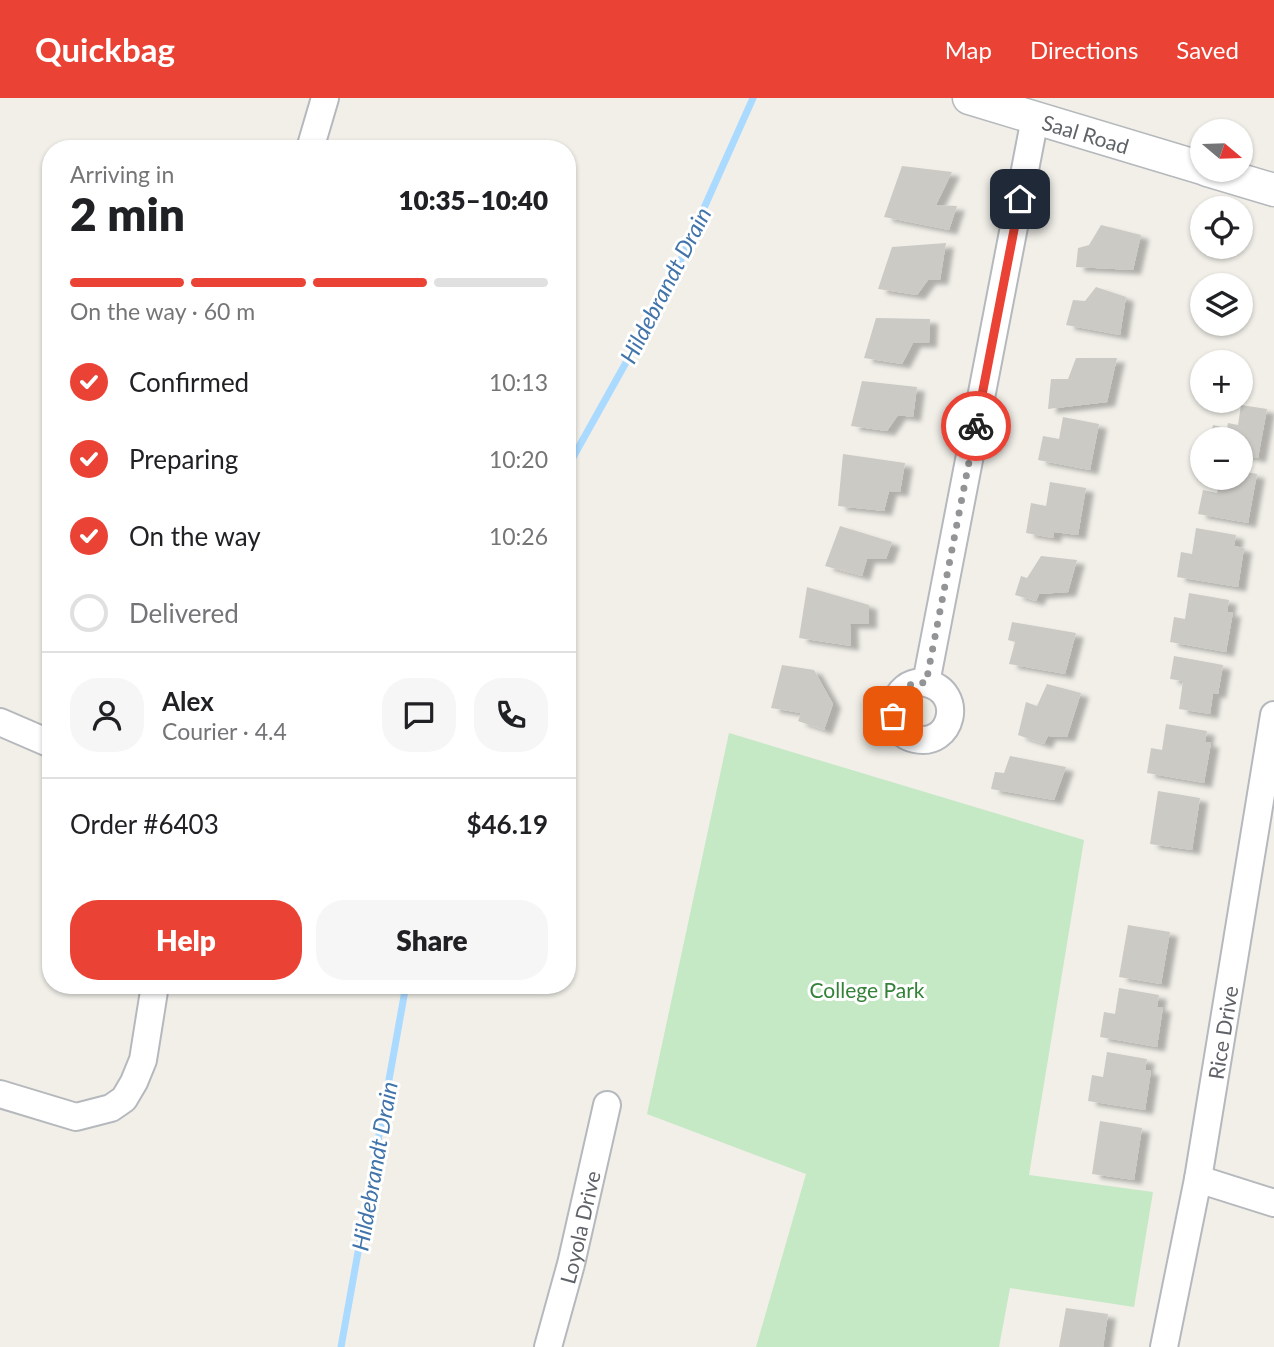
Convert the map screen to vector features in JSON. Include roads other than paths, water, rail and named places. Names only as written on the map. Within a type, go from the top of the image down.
[{"type":"street","points":[[313,140],[325,98]]},
{"type":"street","name":"Saal Road","points":[[969,98],[1190,164]]},
{"type":"street","points":[[926,683],[1035,118]]},
{"type":"street","name":"Saal Road","points":[[1248,182],[1274,190]]},
{"type":"street","name":"Rice Drive","points":[[1164,1347],[1198,1179],[1274,715]]},
{"type":"street","points":[[0,722],[42,740]]},
{"type":"street","points":[[0,1094],[76,1117],[111,1108],[124,1099],[143,1060],[154,994]]},
{"type":"street","name":"Loyola Drive","points":[[548,1347],[572,1264],[607,1105]]},
{"type":"street","points":[[1198,1179],[1274,1203]]},
{"type":"waterway","name":"Hildebrandt Drain","points":[[576,452],[671,282],[753,98]]},
{"type":"waterway","name":"Hildebrandt Drain","points":[[341,1347],[404,994]]},
{"type":"park label","name":"College Park","points":[[867,989]]}]
